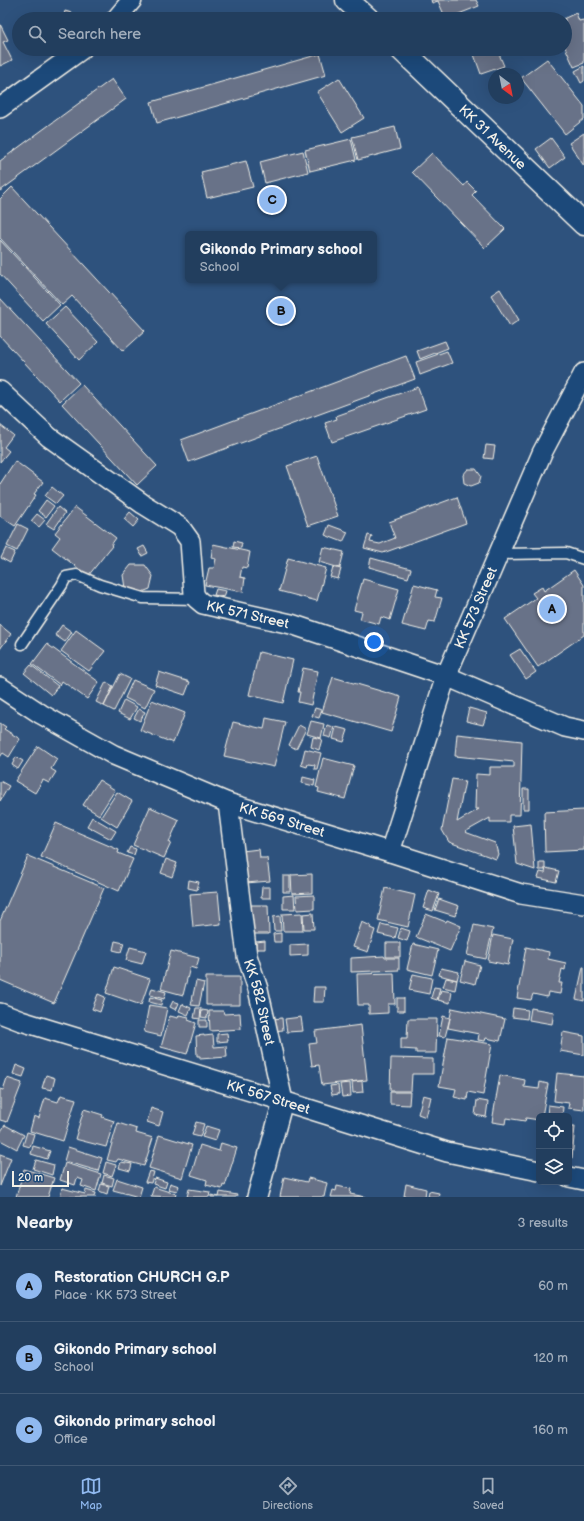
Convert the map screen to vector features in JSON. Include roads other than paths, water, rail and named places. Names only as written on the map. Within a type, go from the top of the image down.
[{"type":"main road","points":[[347,0],[360,12]]},
{"type":"main road","name":"KK 31 Avenue","points":[[408,56],[584,224]]},
{"type":"street","points":[[122,12],[132,0]]},
{"type":"street","points":[[0,108],[72,56]]},
{"type":"street","name":"KK 573 Street","points":[[390,852],[446,676],[542,453],[584,372]]},
{"type":"street","name":"KK 571 Street","points":[[0,391],[49,437],[143,504],[180,527],[190,541],[194,594],[203,604],[291,624],[446,676],[565,728],[584,731]]},
{"type":"street","name":"KK 569 Street","points":[[0,687],[41,714],[114,755],[228,803],[390,852],[521,894],[584,904]]},
{"type":"street","name":"KK 582 Street","points":[[228,803],[247,956],[258,989],[283,1100],[257,1197]]},
{"type":"street","name":"KK 567 Street","points":[[0,1012],[21,1021],[283,1100],[447,1152],[536,1170]]},
{"type":"street","points":[[572,1178],[584,1180]]},
{"type":"lane","points":[[498,554],[566,553],[584,559]]},
{"type":"lane","points":[[22,644],[66,578],[77,575],[100,585],[143,598],[197,599]]},
{"type":"place","name":"Gikondo primary school","points":[[272,200]]},
{"type":"place","name":"Gikondo Primary school","points":[[281,311]]},
{"type":"place","name":"Restoration CHURCH G.P","points":[[552,609]]}]
